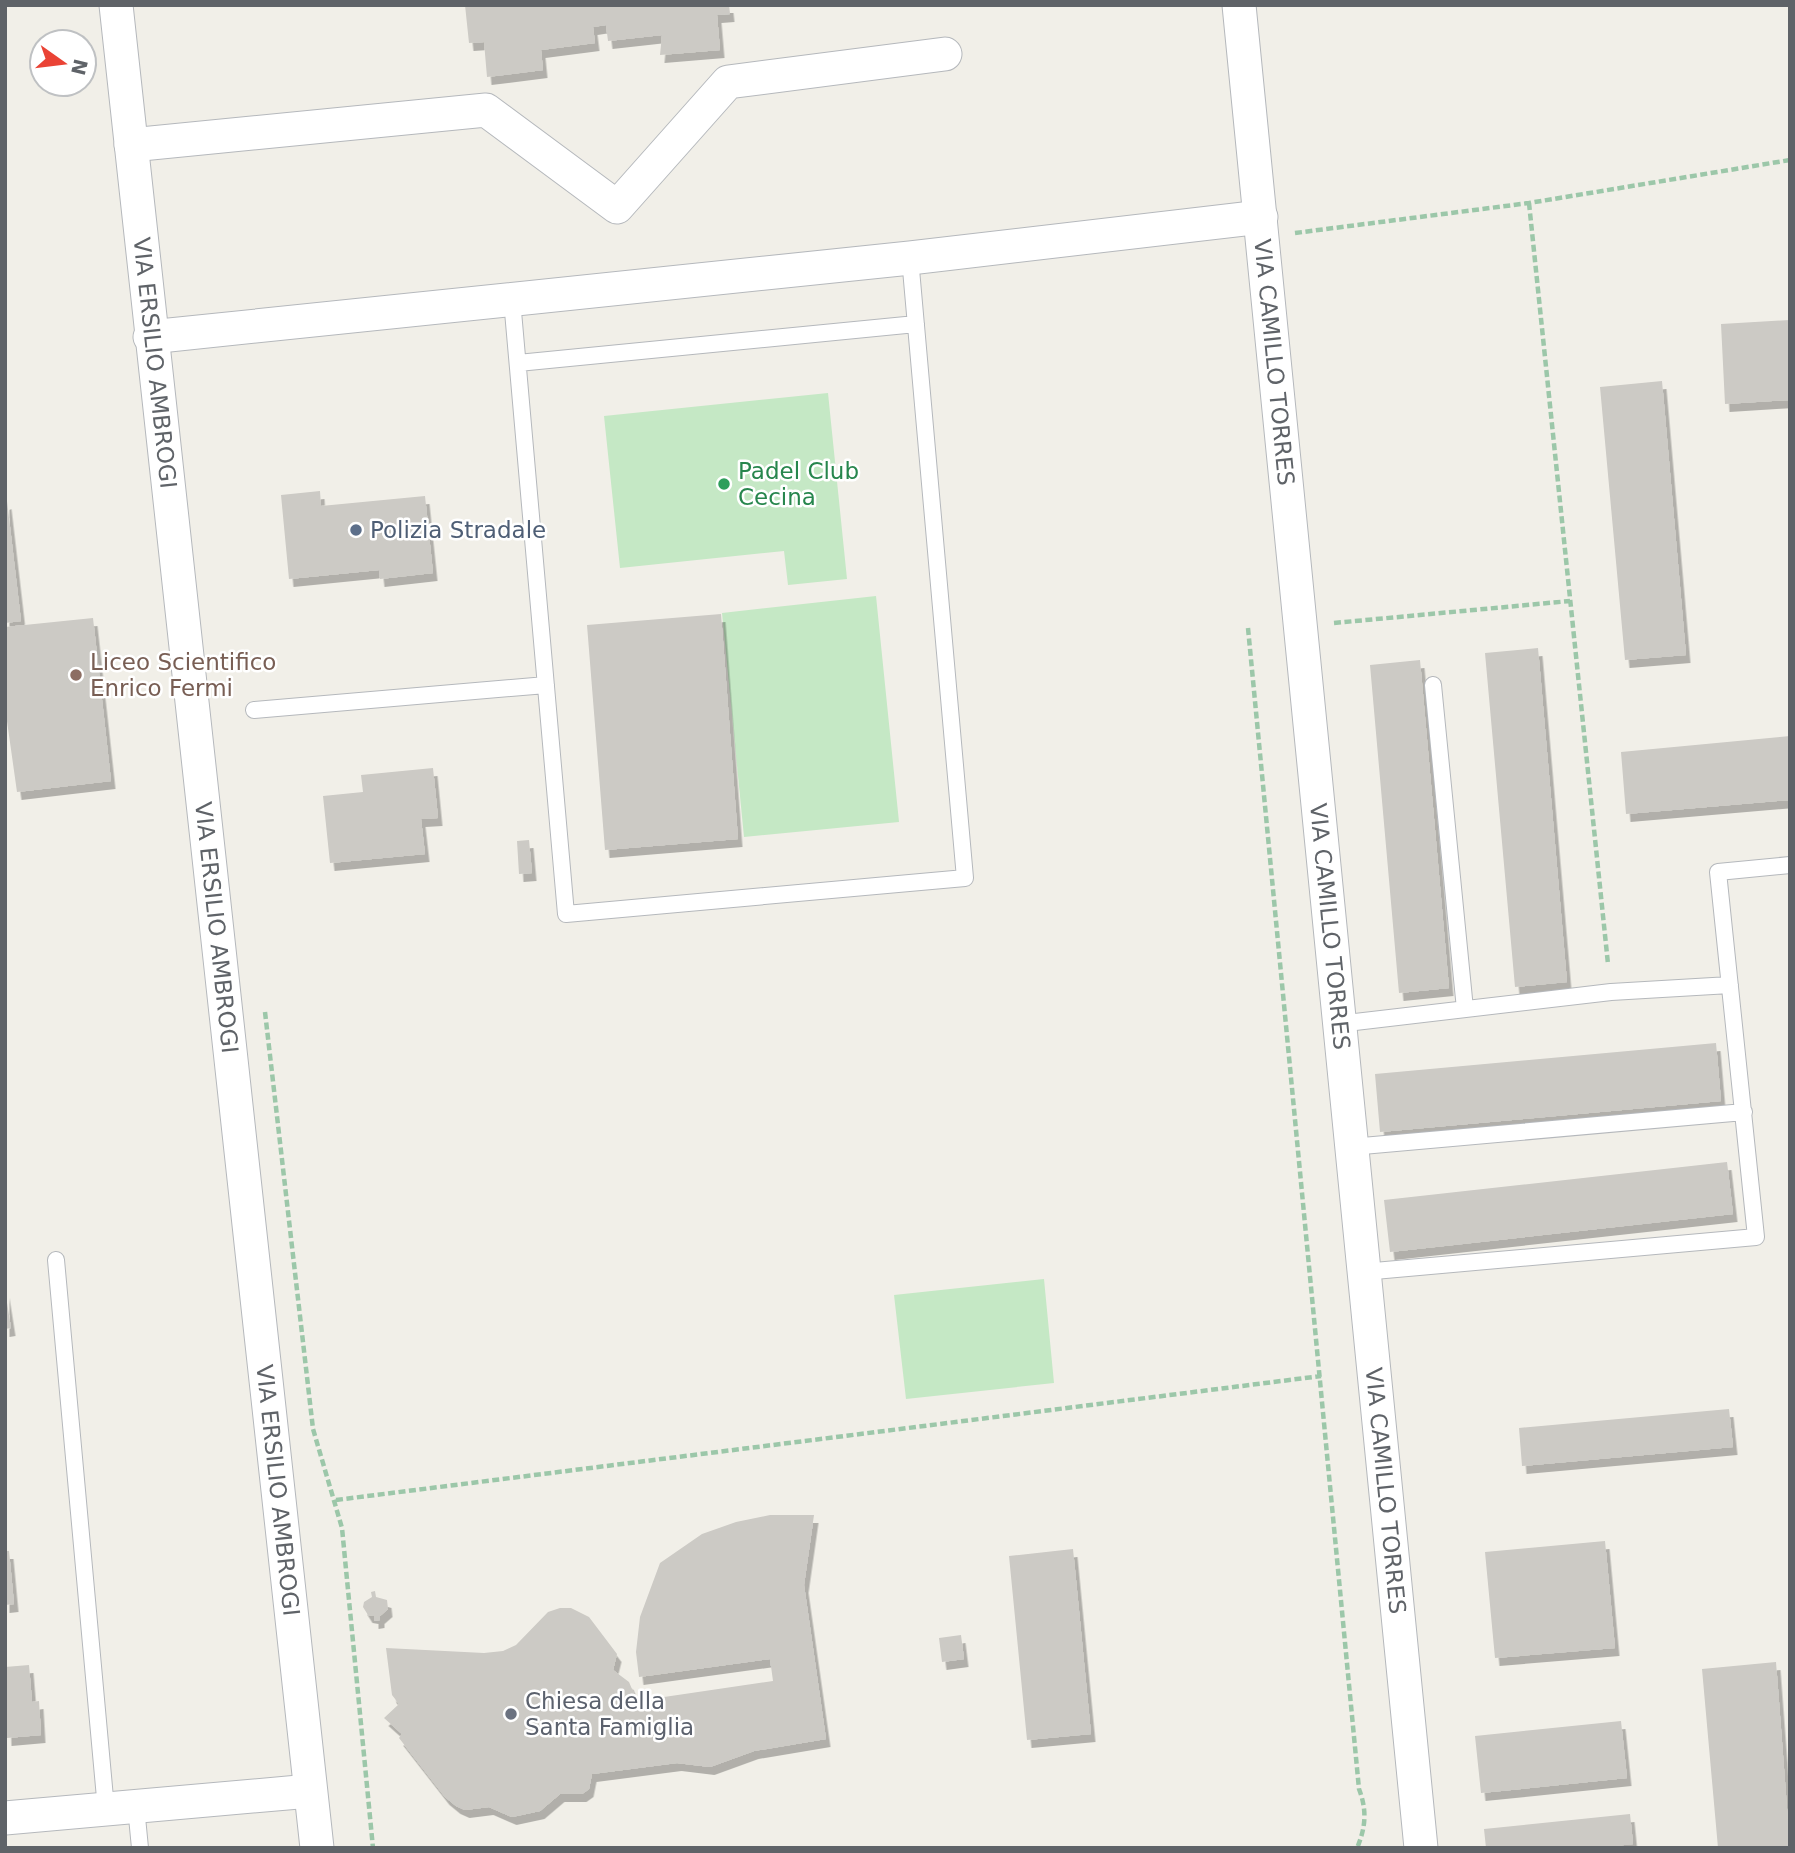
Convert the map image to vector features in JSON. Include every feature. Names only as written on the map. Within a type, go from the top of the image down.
[{"type":"street","name":"VIA ERSILIO AMBROGI","points":[[116,5],[150,337],[317,1848]]},
{"type":"street","name":"VIA CAMILLO TORRES","points":[[1239,5],[1421,1848]]},
{"type":"street","points":[[131,145],[486,110],[617,207],[728,82],[945,54]]},
{"type":"street","points":[[150,337],[911,258],[1262,227]]},
{"type":"street","points":[[5,1818],[310,1791]]},
{"type":"lane","points":[[512,300],[566,914],[965,878],[911,258]]},
{"type":"lane","points":[[518,363],[916,324]]},
{"type":"lane","points":[[254,710],[546,685]]},
{"type":"lane","points":[[1433,685],[1465,1009]]},
{"type":"lane","points":[[1363,1272],[1756,1237],[1718,872],[1790,865]]},
{"type":"lane","points":[[1338,1024],[1611,992],[1730,985]]},
{"type":"lane","points":[[1351,1147],[1744,1112]]},
{"type":"lane","points":[[56,1260],[121,1808],[140,1848]]},
{"type":"path","points":[[1262,227],[1529,203],[1790,160]]},
{"type":"path","points":[[1529,203],[1611,992]]},
{"type":"path","points":[[1300,626],[1570,601]]},
{"type":"path","points":[[1248,628],[1359,1788],[1366,1806],[1365,1823],[1357,1848]]},
{"type":"path","points":[[264,1000],[313,1429],[336,1500],[342,1528],[373,1848]]},
{"type":"path","points":[[336,1500],[1321,1376]]},
{"type":"green space","name":"Padel Club Cecina","points":[[828,393],[847,579],[788,585],[784,551],[620,568],[604,416]]},
{"type":"green space","points":[[876,596],[899,822],[744,837],[722,613]]},
{"type":"green space","points":[[1044,1279],[1054,1383],[906,1399],[894,1295]]},
{"type":"building","points":[[465,5],[729,5],[730,14],[717,15],[720,50],[660,55],[662,35],[608,41],[606,25],[593,27],[595,43],[541,50],[543,70],[487,77],[484,42],[469,43]]},
{"type":"building","points":[[1790,320],[1790,400],[1725,404],[1721,324]]},
{"type":"building","points":[[1662,381],[1686,655],[1625,660],[1600,387]]},
{"type":"building","name":"Polizia Stradale","points":[[320,491],[321,506],[425,496],[433,573],[380,579],[379,570],[289,579],[281,495]]},
{"type":"building","points":[[7,501],[21,621],[5,623],[5,502]]},
{"type":"building","points":[[721,614],[738,839],[605,850],[587,625]]},
{"type":"building","points":[[93,618],[111,781],[17,792],[5,707],[5,627]]},
{"type":"building","points":[[1538,648],[1567,982],[1515,987],[1485,653]]},
{"type":"building","points":[[1420,660],[1449,988],[1399,993],[1370,665]]},
{"type":"building","points":[[1790,736],[1790,800],[1626,814],[1621,752]]},
{"type":"building","points":[[433,768],[438,818],[421,819],[425,854],[330,863],[323,796],[363,792],[361,775]]},
{"type":"building","points":[[529,840],[532,873],[519,874],[517,841]]},
{"type":"building","points":[[1716,1043],[1721,1101],[1380,1132],[1375,1074]]},
{"type":"building","points":[[1727,1162],[1733,1214],[1390,1252],[1384,1200]]},
{"type":"building","points":[[5,1290],[11,1328],[5,1329]]},
{"type":"building","points":[[1729,1409],[1733,1447],[1522,1466],[1519,1428]]},
{"type":"building","points":[[770,1515],[814,1515],[804,1585],[826,1739],[754,1751],[710,1767],[677,1763],[592,1774],[589,1789],[582,1794],[560,1794],[540,1811],[512,1817],[489,1807],[465,1810],[456,1806],[445,1797],[399,1738],[402,1734],[384,1718],[399,1704],[392,1695],[386,1648],[484,1653],[503,1651],[516,1645],[548,1612],[560,1608],[571,1608],[589,1617],[617,1654],[613,1670],[629,1682],[637,1701],[773,1681],[770,1659],[639,1677],[636,1652],[640,1617],[660,1563],[702,1534],[736,1522]]},
{"type":"building","points":[[1605,1541],[1615,1648],[1495,1658],[1485,1552]]},
{"type":"building","points":[[1073,1549],[1091,1734],[1027,1740],[1009,1556]]},
{"type":"building","points":[[5,1551],[9,1551],[14,1604],[5,1605]]},
{"type":"building","points":[[375,1591],[376,1597],[387,1600],[388,1609],[380,1616],[380,1620],[374,1621],[374,1616],[368,1615],[363,1607],[364,1602],[372,1597],[371,1592]]},
{"type":"building","points":[[961,1635],[964,1659],[942,1662],[939,1638]]},
{"type":"building","points":[[1776,1662],[1790,1848],[1718,1848],[1702,1669]]},
{"type":"building","points":[[29,1665],[32,1702],[39,1701],[41,1735],[7,1738],[5,1667]]},
{"type":"building","points":[[1621,1721],[1627,1778],[1481,1793],[1475,1736]]},
{"type":"building","points":[[1630,1814],[1633,1844],[1597,1848],[1486,1848],[1484,1829]]},
{"type":"place","name":"Padel Club Cecina","points":[[724,484]]},
{"type":"place","name":"Polizia Stradale","points":[[356,530]]},
{"type":"place","name":"Liceo Scientifico Enrico Fermi","points":[[76,675]]},
{"type":"place","name":"Chiesa della Santa Famiglia","points":[[511,1714]]}]
